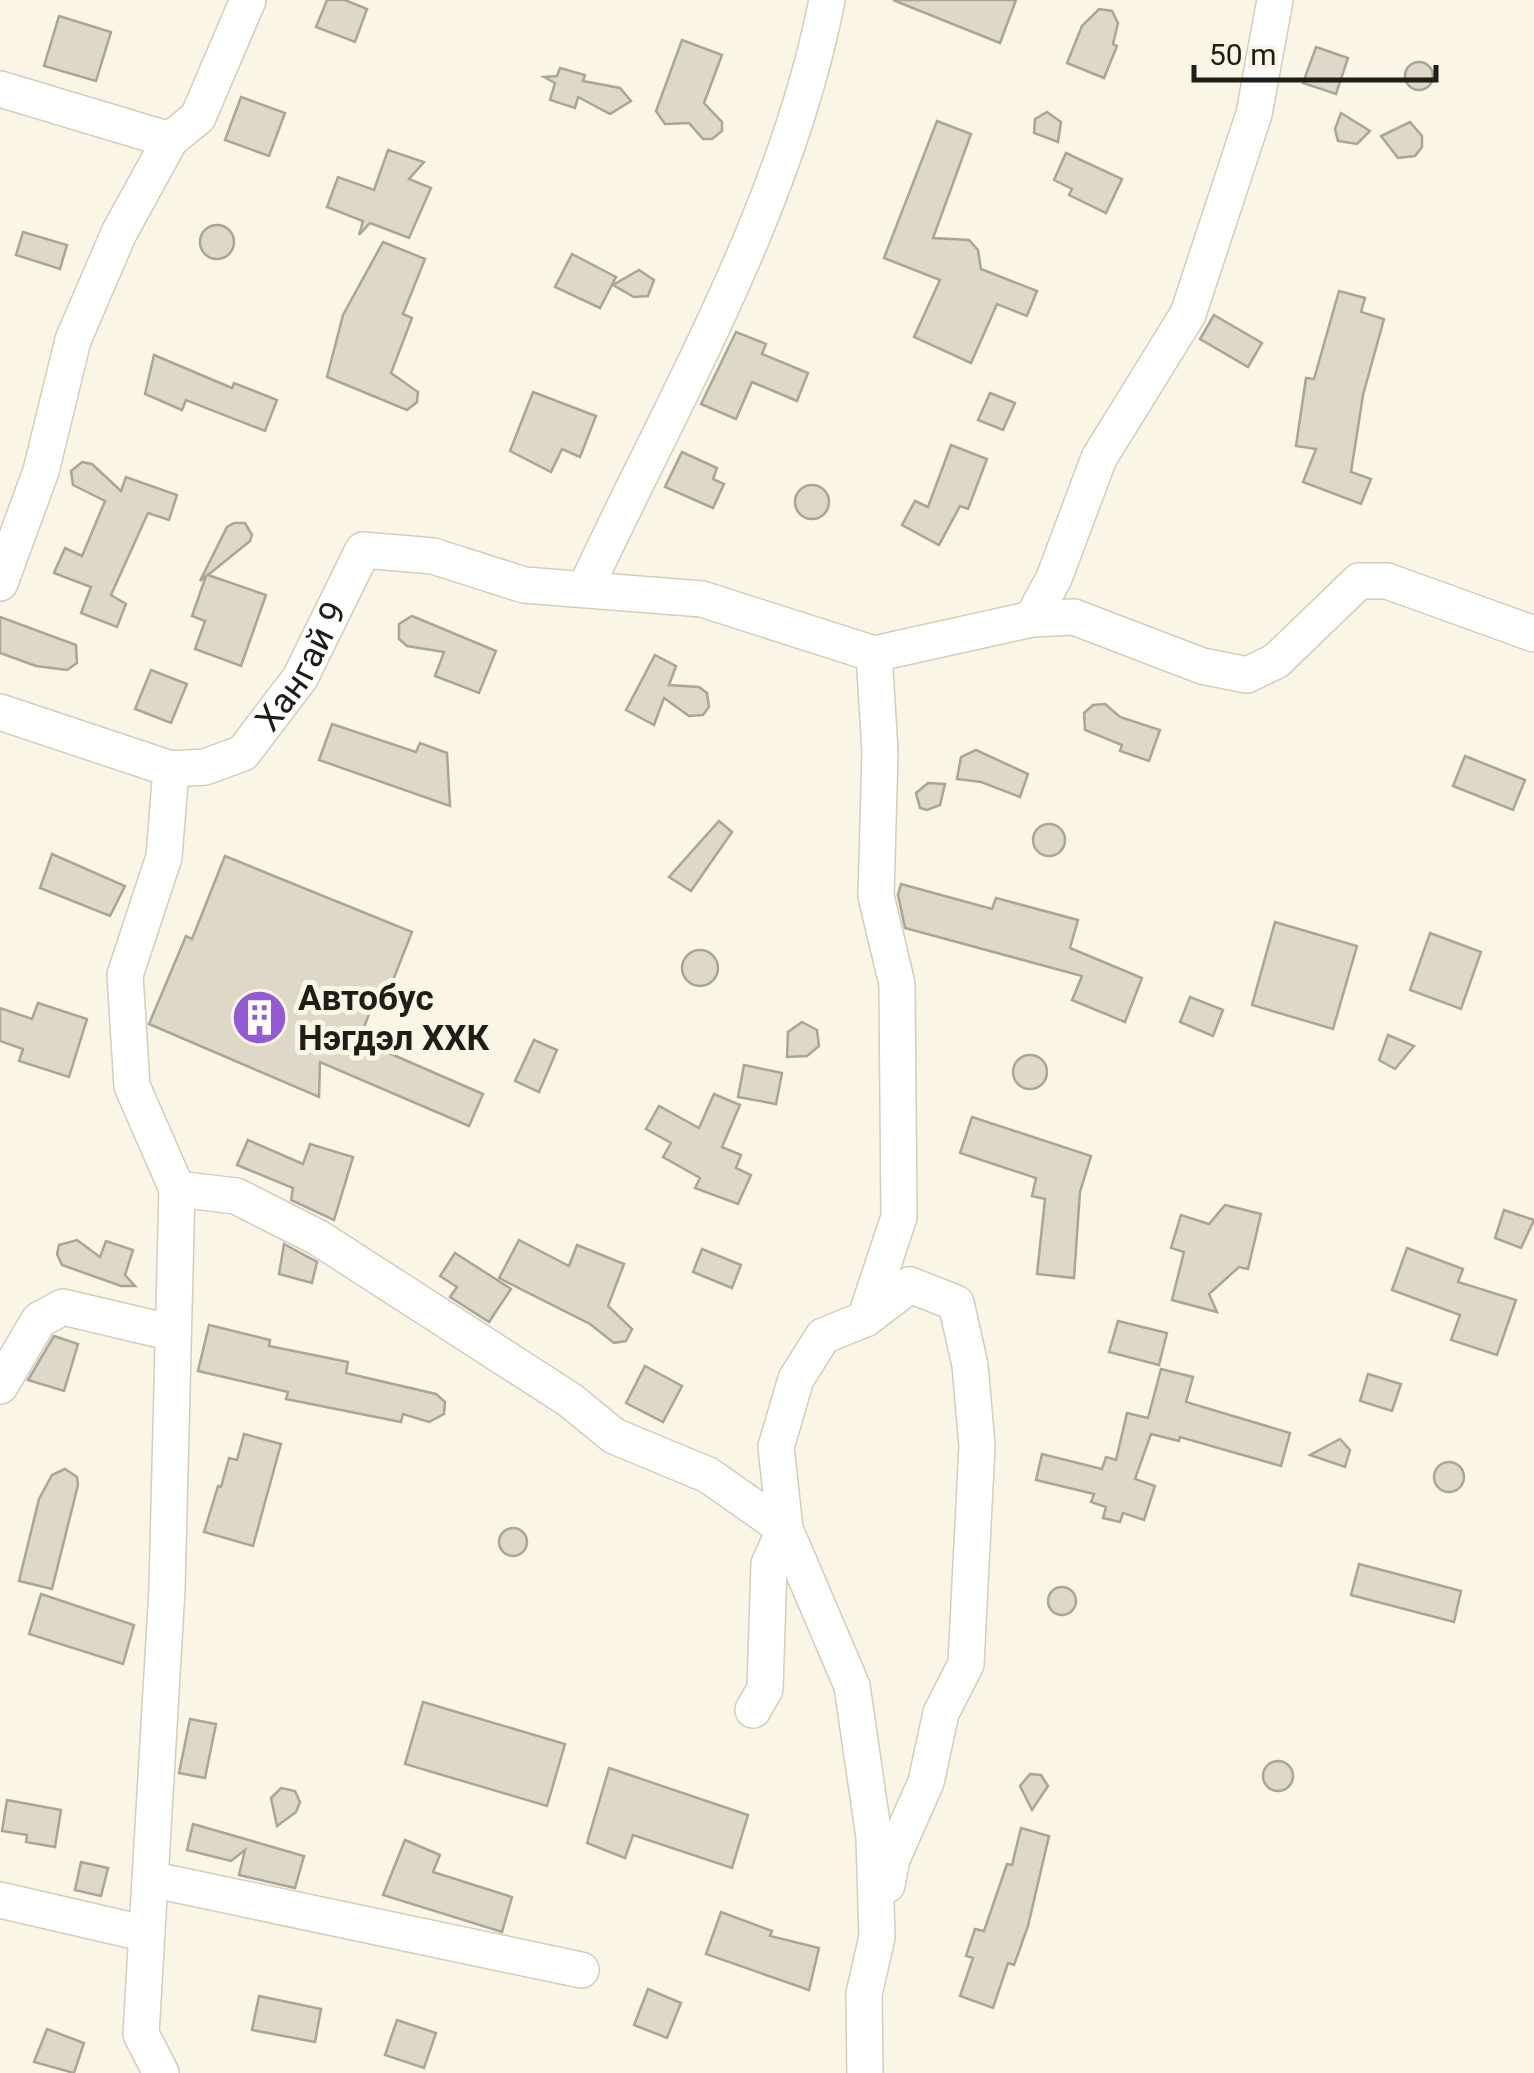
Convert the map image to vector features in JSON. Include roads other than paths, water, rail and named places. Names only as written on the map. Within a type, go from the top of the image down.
[{"type":"street","points":[[0,583],[41,470],[73,340],[119,233],[170,140],[198,117],[248,0]]},
{"type":"street","points":[[827,0],[812,79],[761,219],[586,587],[702,599],[874,654],[1032,619],[1074,617],[1202,666],[1247,675],[1276,661],[1359,580],[1388,581],[1534,634]]},
{"type":"street","points":[[1032,619],[1054,578],[1099,458],[1188,314],[1254,114],[1275,0]]},
{"type":"street","points":[[0,88],[170,140]]},
{"type":"street","name":"Хангай 9","points":[[0,712],[170,769],[206,766],[243,753],[300,678],[363,550],[432,556],[524,585],[586,587]]},
{"type":"street","points":[[865,1319],[899,1217],[896,984],[876,896],[880,752],[874,654]]},
{"type":"street","points":[[161,2073],[141,2034],[168,1589],[177,1189],[132,1086],[126,975],[164,856],[170,769]]},
{"type":"street","points":[[177,1189],[236,1196],[317,1237],[570,1400],[614,1436],[708,1475],[786,1530]]},
{"type":"street","points":[[865,2073],[864,1994],[877,1936],[892,1859],[926,1782],[941,1713],[966,1664],[977,1446],[970,1365],[956,1303],[910,1286],[865,1319],[823,1336],[796,1379],[776,1447],[786,1530],[852,1686],[874,1837],[877,1936]]},
{"type":"street","points":[[0,1386],[39,1320],[62,1308],[173,1333]]},
{"type":"street","points":[[752,1710],[766,1689],[768,1564],[786,1530]]},
{"type":"street","points":[[150,1879],[581,1970]]},
{"type":"street","points":[[0,1900],[147,1934]]},
{"type":"place","name":"Автобус Нэгдэл ХХК","points":[[259,1018]]}]
